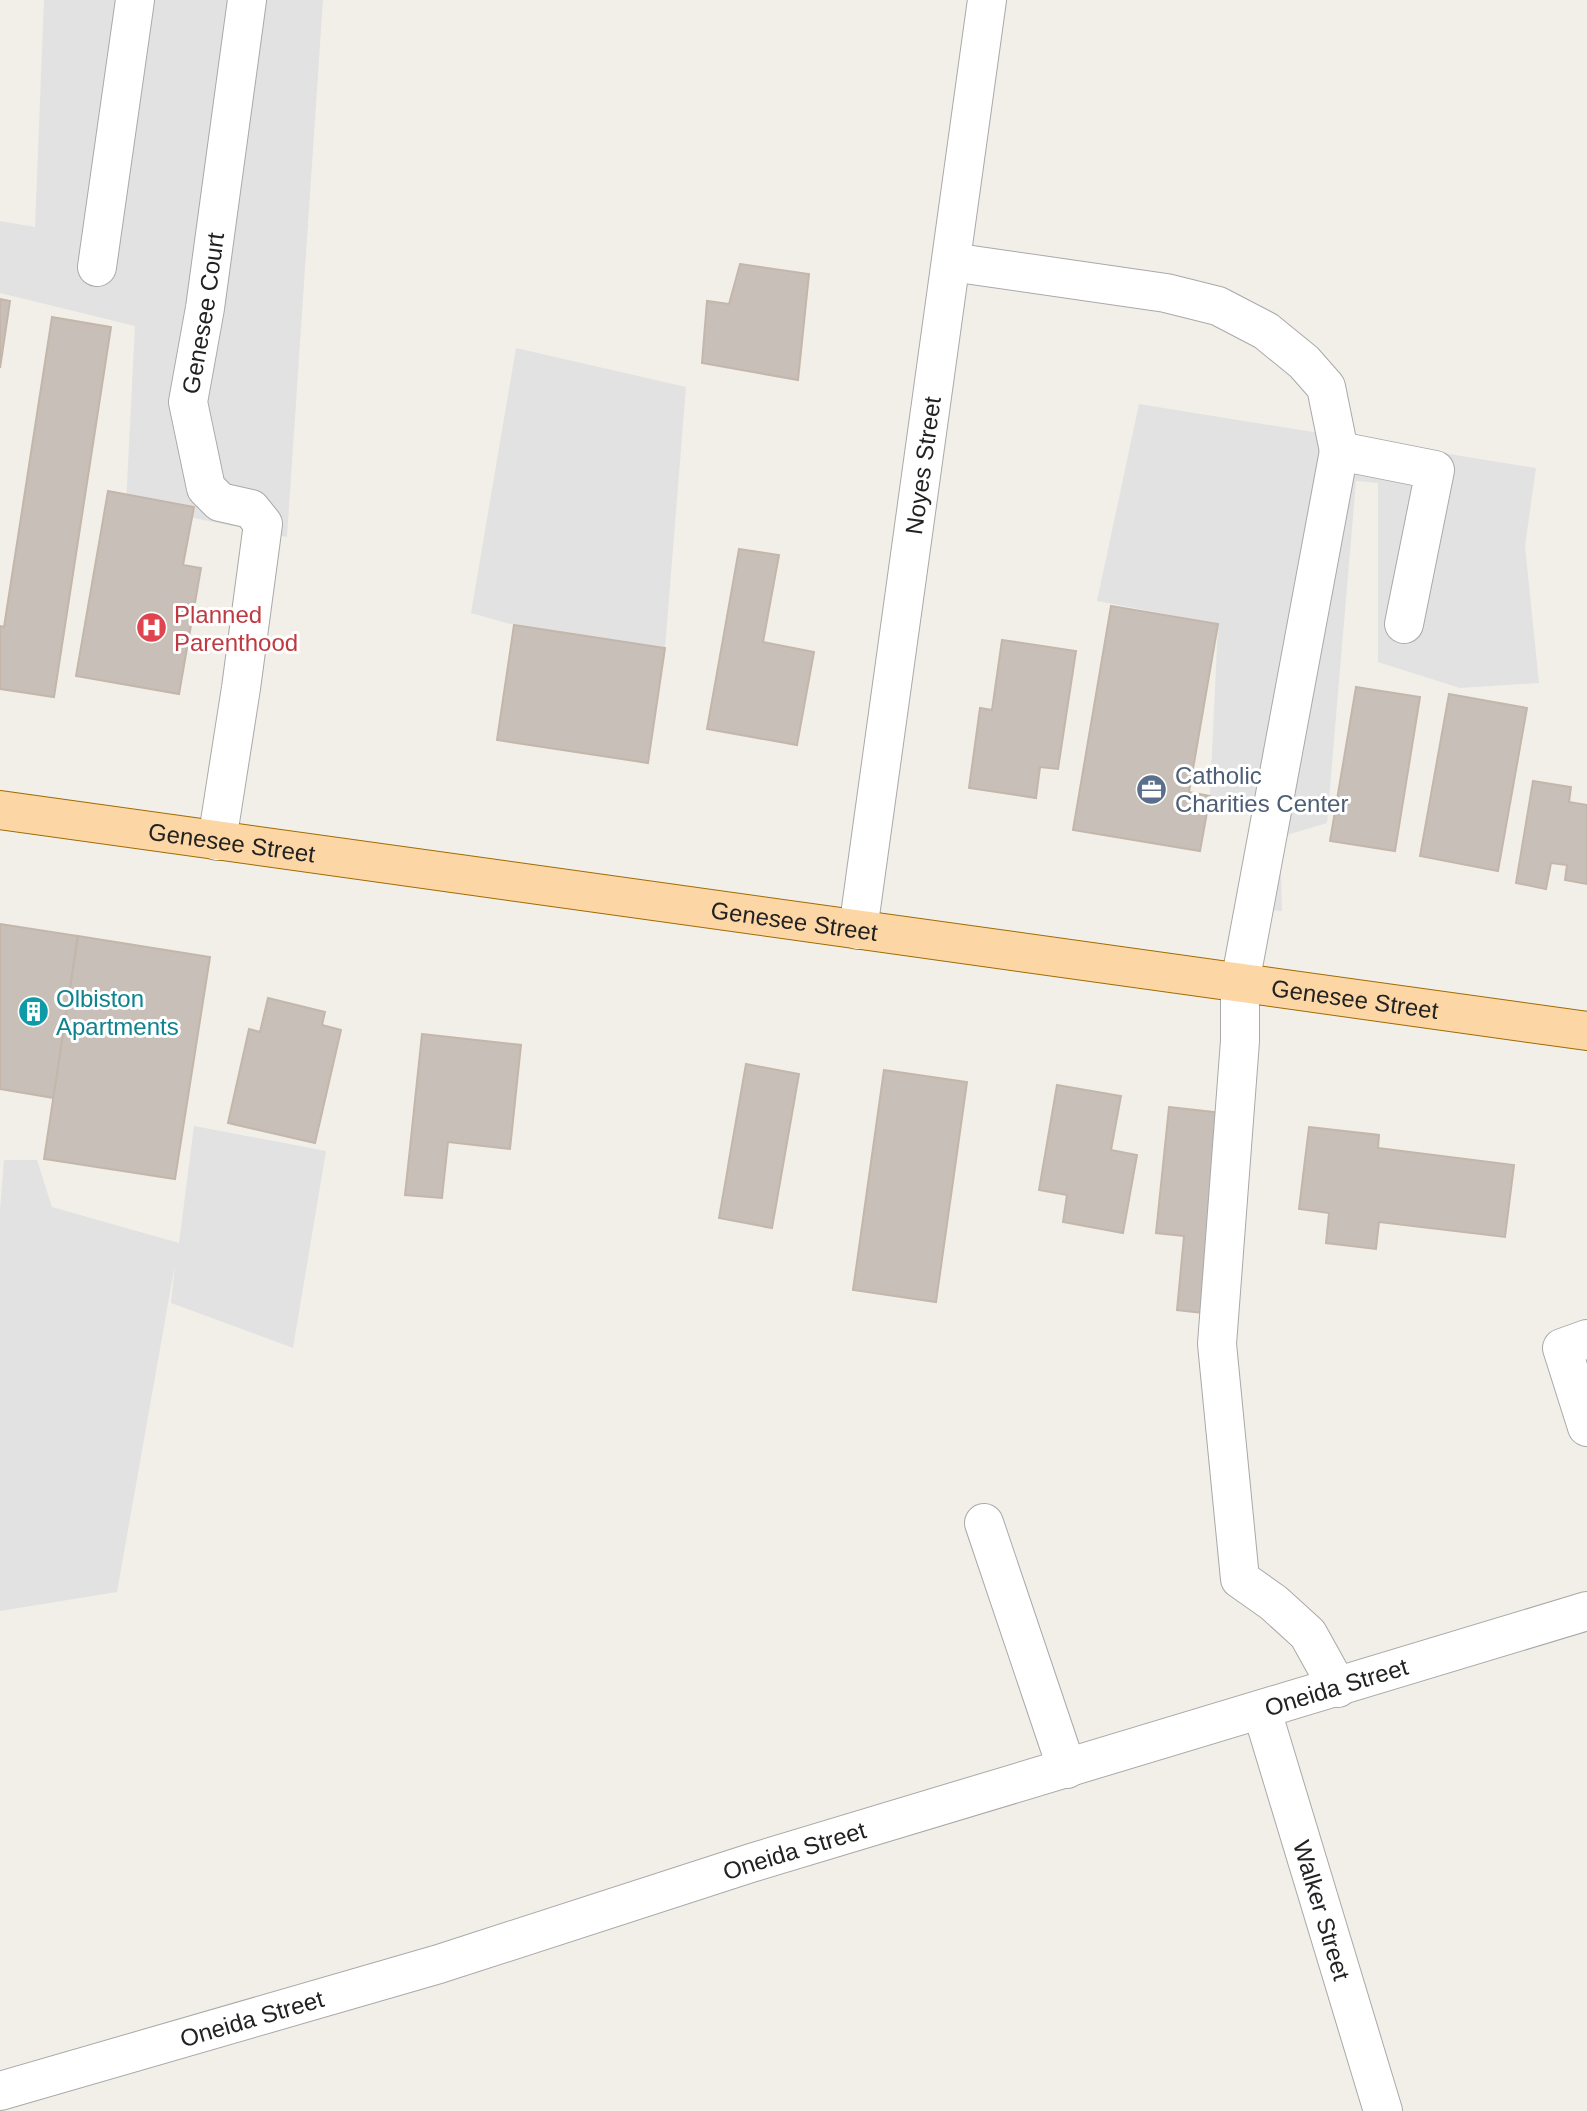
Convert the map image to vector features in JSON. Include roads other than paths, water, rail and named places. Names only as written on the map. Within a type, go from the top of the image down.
[{"type":"main road","name":"Genesee Street","points":[[0,810],[1587,1031]]},
{"type":"street","points":[[97,267],[135,0]]},
{"type":"street","name":"Genesee Court","points":[[217,841],[242,688],[263,524],[251,509],[220,502],[206,488],[188,402],[205,308],[247,0]]},
{"type":"street","name":"Noyes Street","points":[[858,930],[987,0]]},
{"type":"street","points":[[951,262],[1166,293],[1218,306],[1266,331],[1304,362],[1326,387],[1339,451],[1240,983],[1240,1041],[1217,1344],[1240,1579],[1275,1604],[1308,1634],[1338,1688]]},
{"type":"street","points":[[1339,451],[1435,470],[1404,624]]},
{"type":"street","points":[[1587,1339],[1562,1348],[1587,1427]]},
{"type":"street","points":[[984,1523],[1067,1769]]},
{"type":"street","name":"Oneida Street","points":[[0,2091],[439,1964],[751,1863],[1587,1611]]},
{"type":"street","name":"Walker Street","points":[[1262,1711],[1383,2111]]},
{"type":"place","name":"Planned Parenthood","points":[[151,628]]},
{"type":"place","name":"Catholic Charities Center","points":[[1152,789]]},
{"type":"place","name":"Olbiston Apartments","points":[[33,1012]]}]
